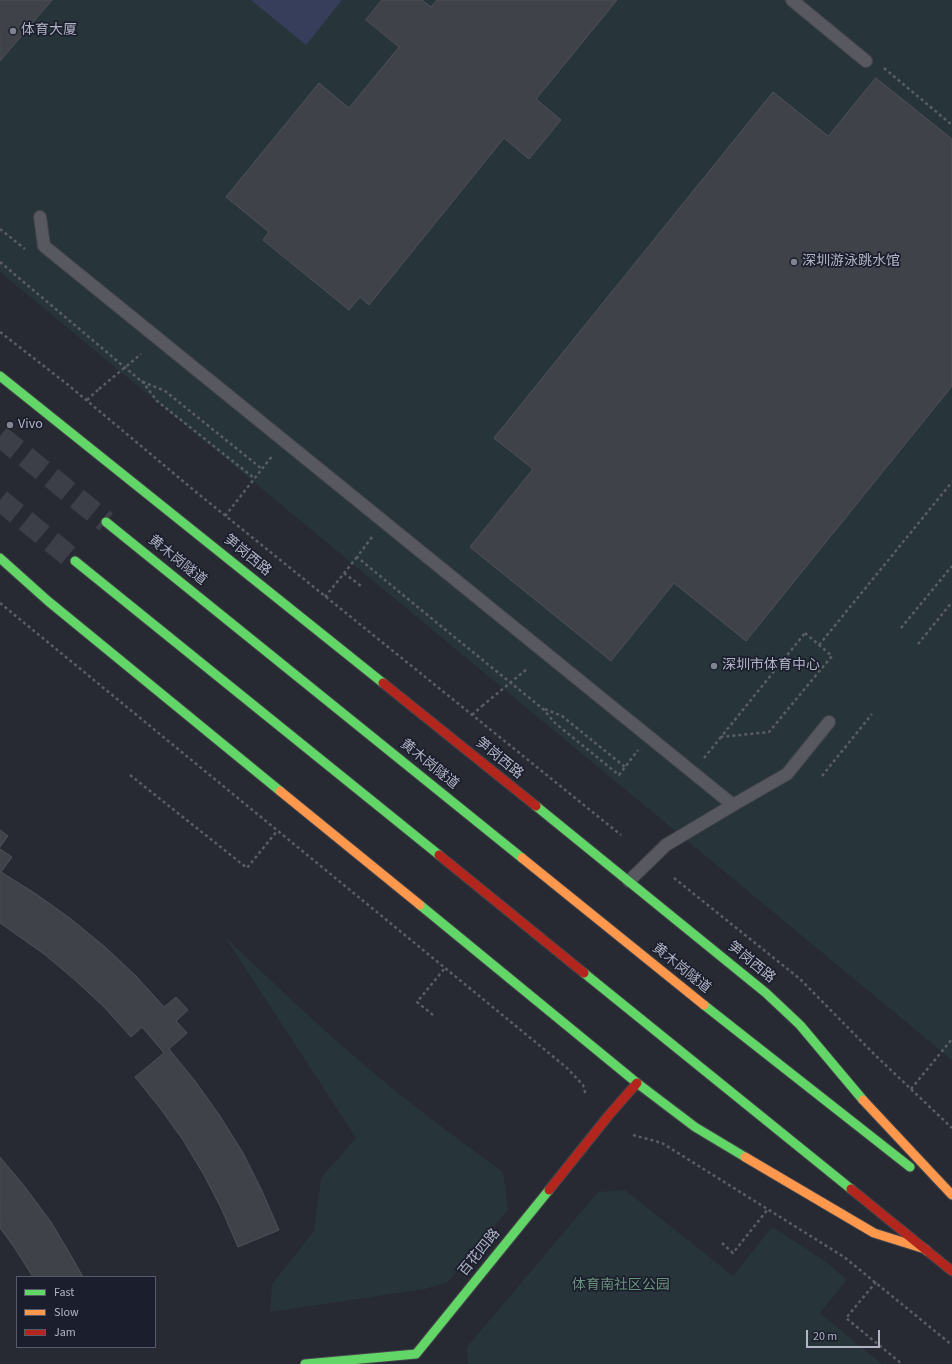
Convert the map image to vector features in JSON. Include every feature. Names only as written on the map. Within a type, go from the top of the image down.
[{"type":"main road","name":"笋岗西路","points":[[0,376],[766,993],[800,1025],[855,1091],[952,1195]]},
{"type":"main road","name":"黄木岗隧道","points":[[106,522],[734,1030],[952,1199]]},
{"type":"main road","points":[[0,558],[48,601],[637,1083],[695,1127],[760,1167],[874,1233],[924,1249]]},
{"type":"main road","points":[[75,561],[952,1271]]},
{"type":"main road","name":"百花四路","points":[[305,1364],[416,1359],[609,1115],[637,1083]]},
{"type":"lane","points":[[792,0],[866,61]]},
{"type":"lane","points":[[40,217],[44,246],[734,806]]},
{"type":"lane","points":[[629,882],[666,844],[787,774],[829,722]]},
{"type":"path","points":[[0,262],[141,381],[157,402],[254,478]]},
{"type":"path","points":[[0,332],[87,400],[225,516],[621,835]]},
{"type":"path","points":[[87,400],[141,354]]},
{"type":"path","points":[[141,381],[165,391],[262,469]]},
{"type":"path","points":[[225,516],[275,453]]},
{"type":"path","points":[[819,645],[952,482]]},
{"type":"path","points":[[325,597],[375,533]]},
{"type":"path","points":[[357,557],[543,709],[555,723],[619,775]]},
{"type":"path","points":[[901,628],[952,566]]},
{"type":"path","points":[[344,572],[361,586]]},
{"type":"path","points":[[918,644],[952,602]]},
{"type":"path","points":[[0,603],[567,1068],[583,1085],[586,1096]]},
{"type":"path","points":[[693,772],[721,737],[805,633],[832,656],[769,732],[721,737]]},
{"type":"path","points":[[472,715],[527,669]]},
{"type":"path","points":[[543,709],[562,716],[625,767]]},
{"type":"path","points":[[822,776],[872,714]]},
{"type":"path","points":[[130,775],[247,868],[277,831]]},
{"type":"path","points":[[674,878],[800,979],[875,1055],[952,1128]]},
{"type":"path","points":[[433,1015],[417,1002],[445,968]]},
{"type":"path","points":[[911,1089],[952,1039]]},
{"type":"path","points":[[633,1135],[662,1143],[844,1257],[952,1345]]},
{"type":"path","points":[[722,1243],[733,1253],[768,1209]]},
{"type":"path","points":[[876,1282],[846,1318],[902,1364]]},
{"type":"green space","name":"深圳市体育中心","points":[[0,0],[952,0],[952,1060],[0,272]]},
{"type":"green space","points":[[225,937],[357,1059],[403,1097],[503,1172],[508,1210],[448,1282],[425,1289],[270,1312],[272,1284],[314,1231],[321,1178],[356,1138]]},
{"type":"green space","name":"体育南社区公园","points":[[625,1190],[733,1276],[772,1227],[825,1261],[847,1280],[820,1313],[882,1364],[468,1364],[467,1347],[598,1192]]},
{"type":"water","points":[[251,0],[342,0],[306,45]]},
{"type":"building","name":"体育大厦","points":[[0,0],[52,0],[0,61]]},
{"type":"building","points":[[382,0],[422,0],[431,7],[437,0],[617,0],[536,99],[561,120],[529,159],[504,138],[369,305],[360,297],[349,310],[263,240],[269,232],[226,197],[319,83],[349,108],[399,47],[366,20]]},
{"type":"building","name":"深圳游泳跳水馆","points":[[876,78],[952,139],[952,386],[746,641],[674,583],[611,661],[470,547],[533,469],[494,438],[773,92],[828,136]]},
{"type":"building","points":[[0,830],[8,836],[0,847]]},
{"type":"building","points":[[0,849],[12,857],[1,872],[36,894],[71,919],[105,947],[136,976],[164,1007],[176,997],[188,1010],[176,1021],[187,1033],[169,1049],[195,1081],[220,1116],[243,1153],[279,1230],[238,1247],[222,1210],[204,1175],[183,1140],[135,1077],[164,1053],[142,1027],[131,1037],[104,1007],[75,980],[44,954],[0,923]]},
{"type":"building","points":[[0,1157],[51,1222],[82,1276],[32,1276],[0,1228]]},
{"type":"tunnel","points":[[0,436],[106,522]]},
{"type":"tunnel","points":[[0,500],[75,561]]},
{"type":"traffic: fast","points":[[0,376],[383,683]]},
{"type":"traffic: fast","points":[[106,522],[522,858]]},
{"type":"traffic: fast","points":[[0,558],[48,601],[280,791]]},
{"type":"traffic: fast","points":[[75,561],[439,855]]},
{"type":"traffic: fast","points":[[536,806],[766,993],[800,1025],[863,1100]]},
{"type":"traffic: fast","points":[[420,905],[637,1083],[695,1127],[745,1157]]},
{"type":"traffic: fast","points":[[584,973],[851,1189]]},
{"type":"traffic: fast","points":[[704,1005],[910,1167]]},
{"type":"traffic: fast","points":[[305,1364],[416,1354],[549,1190]]},
{"type":"traffic: slow","points":[[280,791],[420,905]]},
{"type":"traffic: slow","points":[[522,858],[704,1005]]},
{"type":"traffic: slow","points":[[863,1100],[952,1195]]},
{"type":"traffic: slow","points":[[745,1157],[874,1233],[925,1249],[927,1251]]},
{"type":"traffic: jam","points":[[383,683],[536,806]]},
{"type":"traffic: jam","points":[[439,855],[584,973]]},
{"type":"traffic: jam","points":[[549,1190],[609,1115],[637,1083]]},
{"type":"traffic: jam","points":[[851,1189],[952,1271]]},
{"type":"place","name":"体育大厦","points":[[13,31]]},
{"type":"place","name":"深圳游泳跳水馆","points":[[794,262]]},
{"type":"place","name":"Vivo","points":[[10,425]]},
{"type":"place","name":"深圳市体育中心","points":[[714,666]]}]
